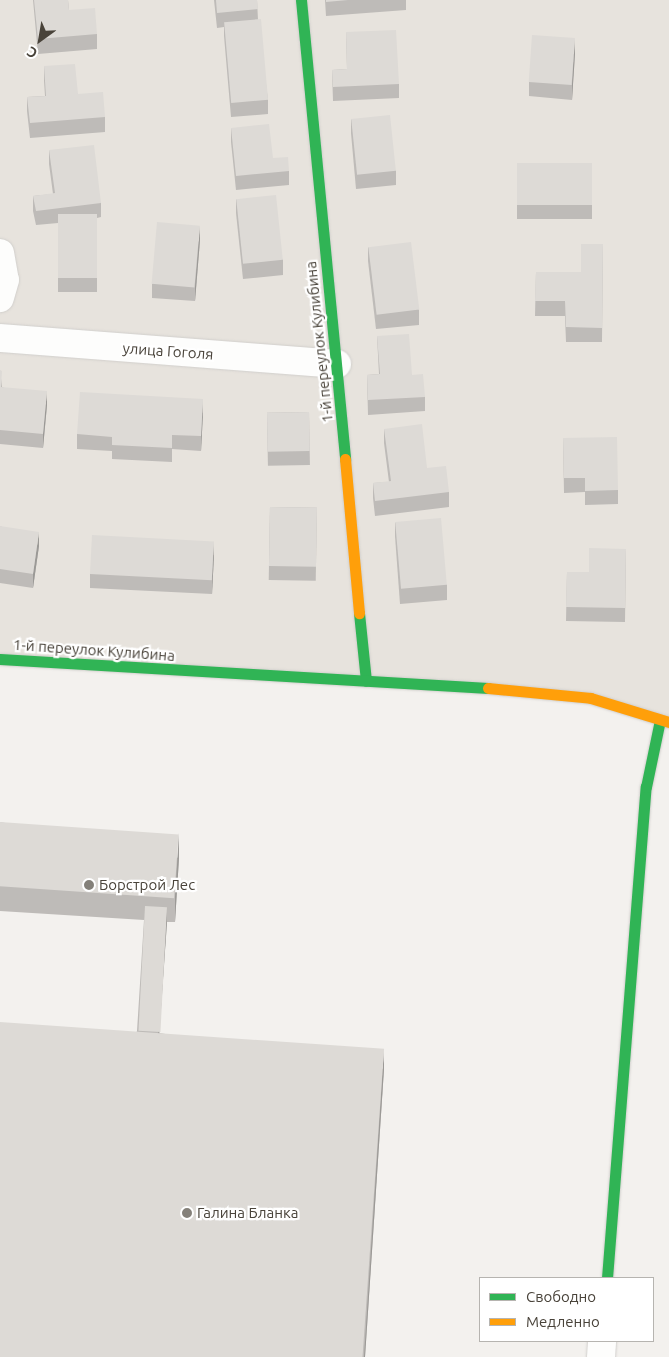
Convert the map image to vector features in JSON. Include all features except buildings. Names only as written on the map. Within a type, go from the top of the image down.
[{"type":"street","name":"1-й переулок Кулибина","points":[[301,0],[366,681]]},
{"type":"street","points":[[0,253],[5,280],[0,298]]},
{"type":"street","name":"улица Гоголя","points":[[0,338],[337,364]]},
{"type":"street","name":"1-й переулок Кулибина","points":[[0,659],[546,691],[591,698],[664,721]]},
{"type":"street","points":[[607,1277],[646,788],[664,721]]},
{"type":"street","points":[[601,1357],[602,1342]]},
{"type":"shaded area","points":[[0,0],[669,0],[669,722],[591,698],[0,659]]},
{"type":"traffic: fast","points":[[301,0],[345,459]]},
{"type":"traffic: fast","points":[[359,613],[366,681]]},
{"type":"traffic: fast","points":[[0,659],[488,688]]},
{"type":"traffic: fast","points":[[607,1277],[646,787],[660,720]]},
{"type":"traffic: slow","points":[[345,459],[359,613]]},
{"type":"traffic: slow","points":[[488,688],[591,698],[669,722]]},
{"type":"place","name":"Борстрой Лес","points":[[89,885]]},
{"type":"place","name":"Галина Бланка","points":[[187,1213]]}]
